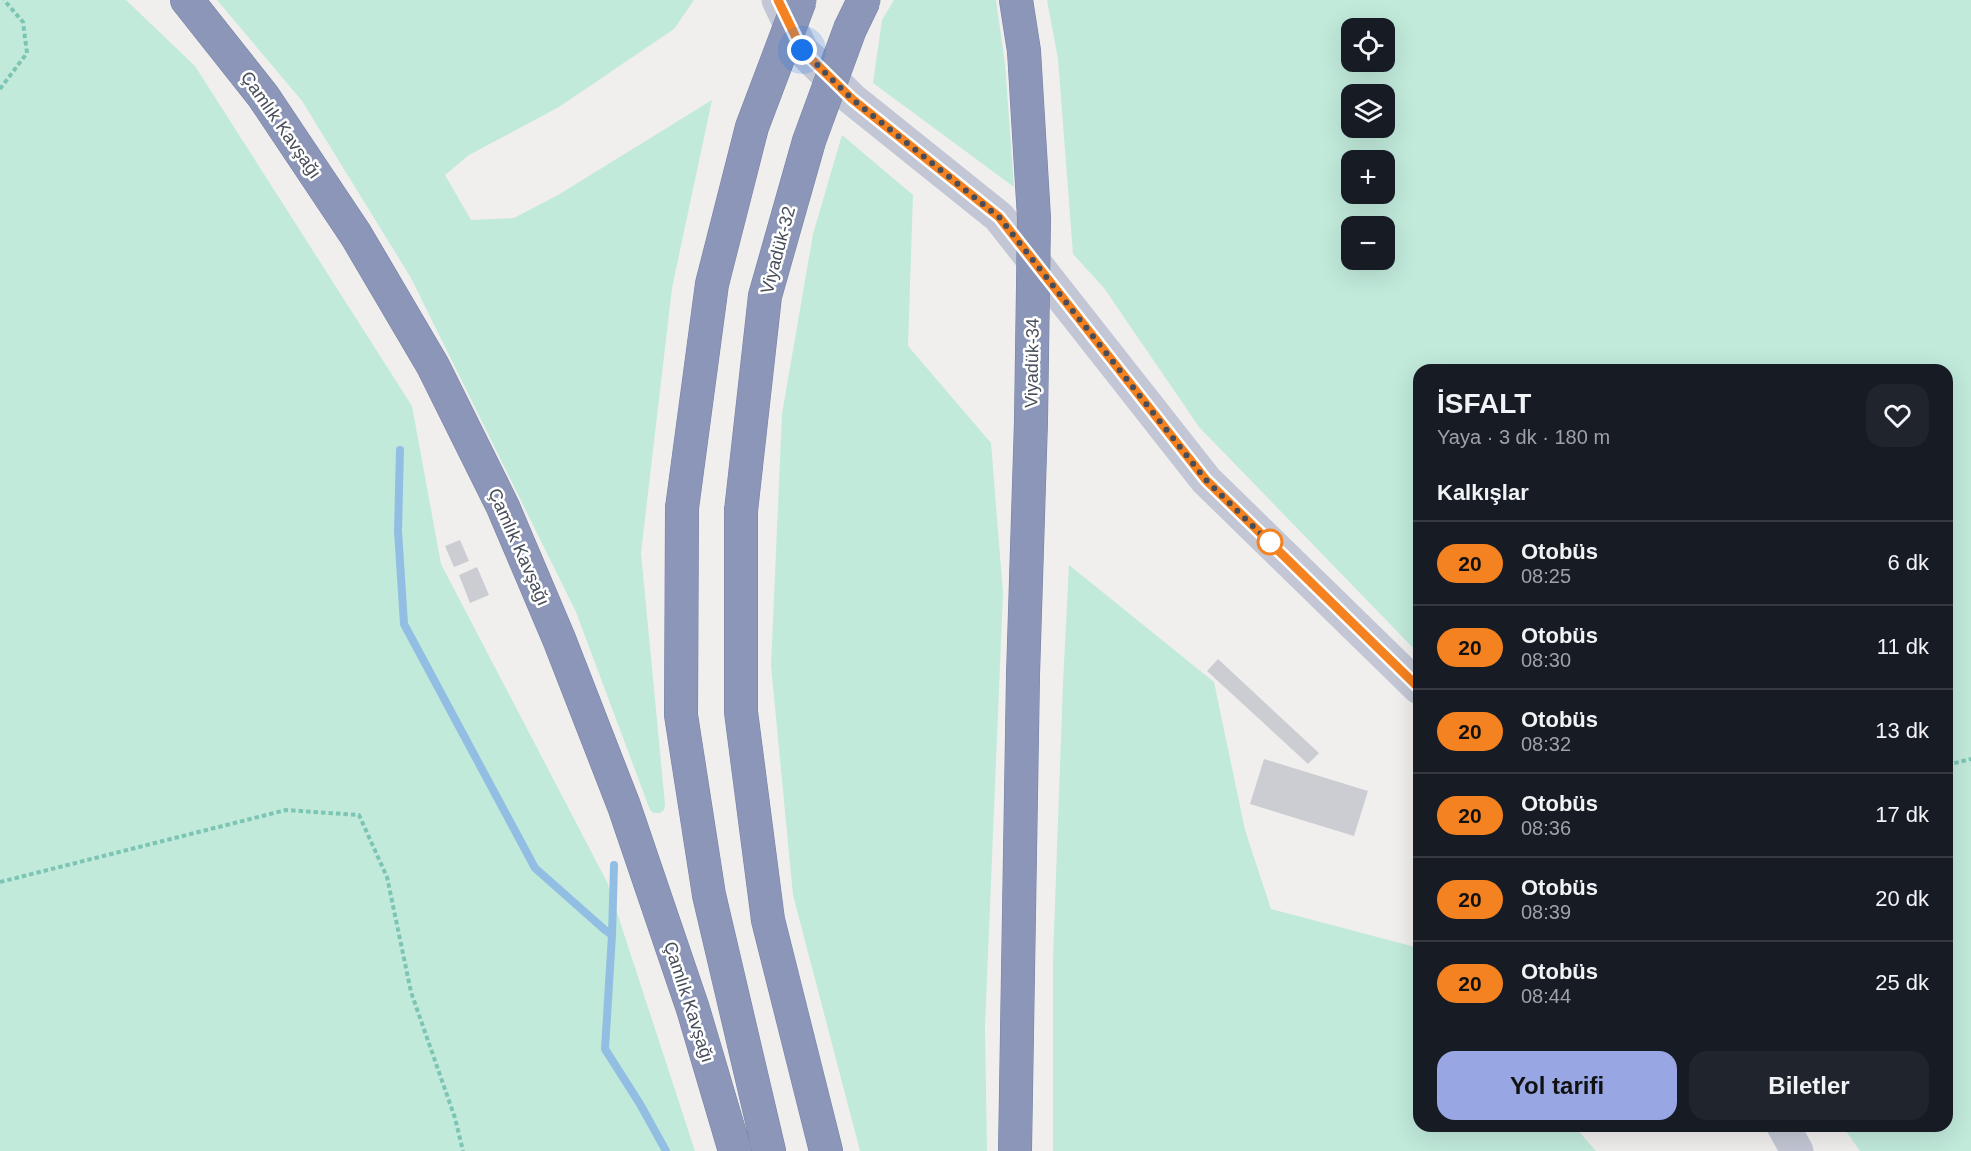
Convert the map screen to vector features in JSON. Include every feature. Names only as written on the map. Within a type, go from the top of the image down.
[{"type":"highway","name":"Çamlık Kavşağı","points":[[187,0],[263,96],[356,235],[433,366],[502,507],[559,639],[624,806],[693,1009],[735,1151]]},
{"type":"highway","points":[[769,1151],[709,895],[681,715],[682,508],[712,284],[752,127],[800,0]]},
{"type":"highway","name":"Viyadük-32","points":[[826,1151],[768,920],[741,712],[741,511],[765,296],[809,141],[850,29],[864,0]]},
{"type":"highway","name":"Viyadük-34","points":[[1015,1151],[1034,218],[1024,51],[1016,0]]},
{"type":"main road","points":[[778,0],[802,50],[852,99],[999,217],[1206,480],[1413,682]]},
{"type":"main road","points":[[1786,1132],[1797,1151]]},
{"type":"path","points":[[0,88],[27,53],[23,22],[4,0]]},
{"type":"path","points":[[1953,764],[1971,759]]},
{"type":"path","points":[[0,882],[286,810],[359,815],[387,877],[411,992],[455,1118],[463,1151]]},
{"type":"green space","points":[[0,0],[126,0],[195,66],[412,406],[441,564],[607,882],[695,1151],[0,1151]]},
{"type":"green space","points":[[217,0],[694,0],[674,29],[559,107],[469,155],[445,175],[471,220],[514,218],[558,195],[712,100],[672,288],[641,553],[665,804],[664,810],[660,813],[650,810],[576,612],[411,278],[302,101]]},
{"type":"green space","points":[[894,0],[996,0],[1005,64],[1014,187],[873,83],[882,20]]},
{"type":"green space","points":[[1047,0],[1971,0],[1971,1151],[1860,1151],[1847,1132],[1953,1132],[1953,364],[1413,364],[1413,648],[1199,427],[1104,288],[1073,254],[1058,59]]},
{"type":"green space","points":[[842,135],[913,195],[908,346],[991,443],[1003,593],[985,1026],[987,1151],[860,1151],[793,895],[771,666],[782,414],[813,234]]},
{"type":"green space","points":[[1069,565],[1214,682],[1245,830],[1271,909],[1413,946],[1413,1132],[1579,1132],[1596,1151],[1053,1151],[1053,958]]},
{"type":"building","points":[[460,540],[469,561],[454,567],[445,546]]},
{"type":"building","points":[[477,567],[489,595],[470,603],[459,575]]},
{"type":"building","points":[[1218,659],[1319,753],[1308,764],[1207,671]]},
{"type":"building","points":[[1264,759],[1368,791],[1354,836],[1250,804]]},
{"type":"waterway","points":[[400,450],[398,531],[404,624],[535,868],[612,935]]},
{"type":"waterway","points":[[614,865],[605,1049],[640,1104],[666,1151]]},
{"type":"bus line","name":"20","points":[[778,0],[802,50],[852,99],[999,217],[1206,480],[1413,682]]},
{"type":"route","points":[[802,50],[852,99],[999,217],[1206,480],[1271,544],[1270,542]]}]
